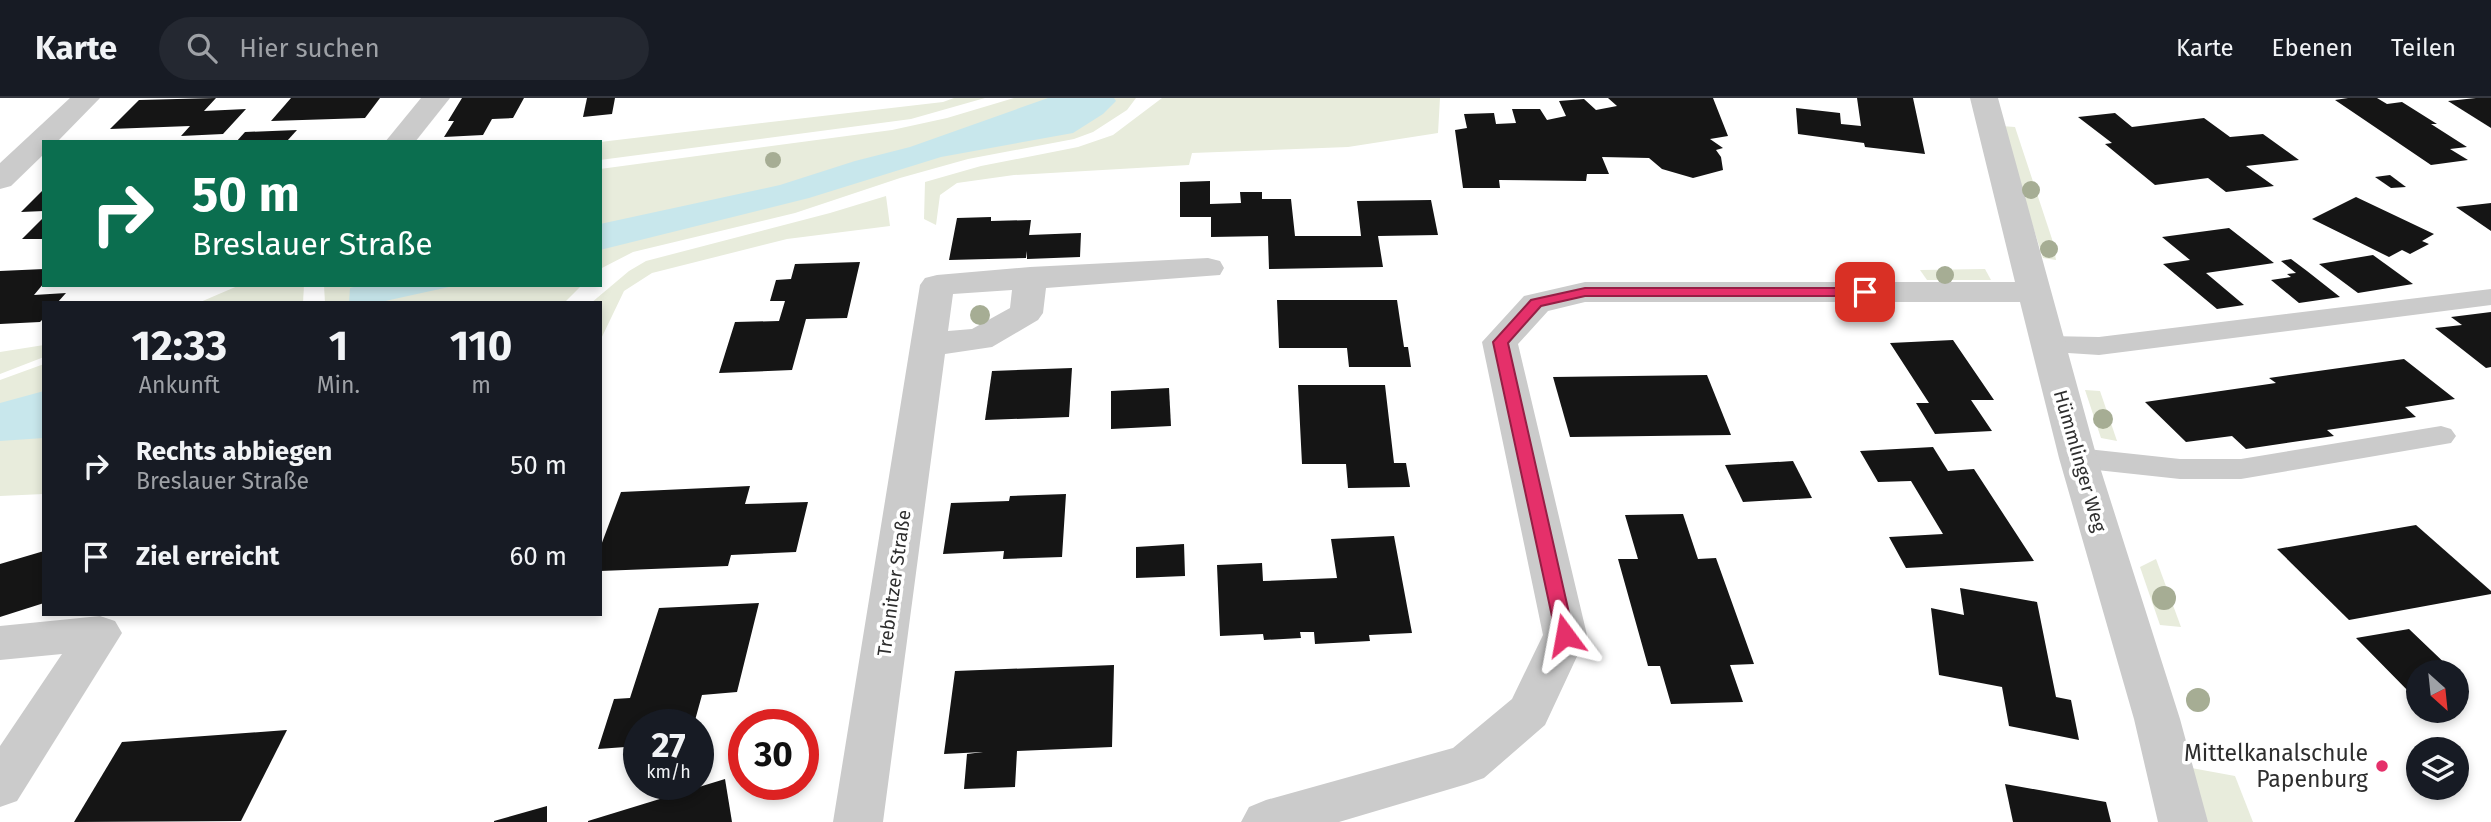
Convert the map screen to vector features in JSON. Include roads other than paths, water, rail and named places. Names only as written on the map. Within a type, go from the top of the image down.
[{"type":"street","points":[[0,180],[86,98]]},
{"type":"street","points":[[401,140],[436,98]]},
{"type":"street","name":"Hümmlinger Weg","points":[[1984,98],[2078,458],[2157,719],[2183,822]]},
{"type":"street","name":"Trebnitzer Straße","points":[[858,822],[937,285],[1030,277],[1208,268]]},
{"type":"street","points":[[929,344],[980,340],[1026,313],[1030,277]]},
{"type":"street","points":[[1266,822],[1467,764],[1530,712],[1565,635],[1500,342],[1536,303],[1585,292],[2033,292]]},
{"type":"street","points":[[0,643],[100,633],[18,730],[0,786]]},
{"type":"lane","points":[[2047,345],[2099,346],[2491,297]]},
{"type":"lane","points":[[2078,458],[2180,469],[2241,469],[2441,436]]},
{"type":"water","points":[[1048,98],[1114,98],[1116,101],[1103,114],[1073,133],[941,157],[809,198],[602,250],[602,224],[780,185],[910,147]]},
{"type":"water","points":[[449,287],[385,301],[349,301],[350,288]]},
{"type":"water","points":[[42,392],[42,438],[0,441],[0,403]]},
{"type":"place","name":"Mittelkanalschule Papenburg","points":[[2382,766]]}]
